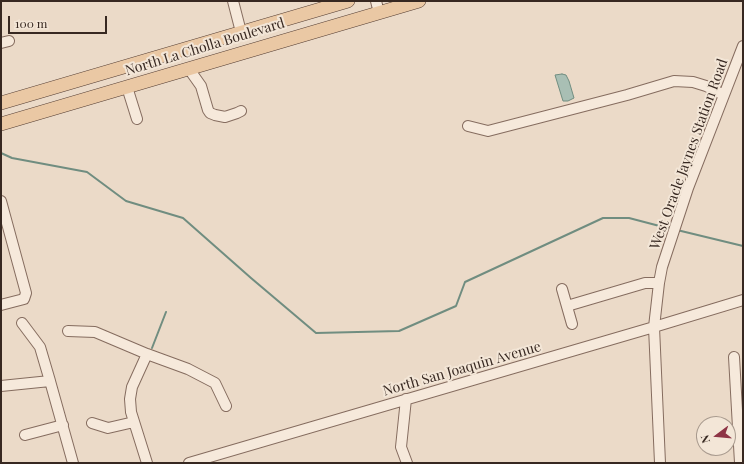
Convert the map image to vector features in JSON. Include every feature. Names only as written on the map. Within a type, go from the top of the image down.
[{"type":"main road","name":"North La Cholla Boulevard","points":[[1,103],[348,1]]},
{"type":"main road","name":"North La Cholla Boulevard","points":[[1,122],[189,69],[383,6],[419,1]]},
{"type":"street","points":[[233,1],[241,32]]},
{"type":"street","name":"West Oracle Jaynes Station Road","points":[[660,463],[654,327],[662,267],[688,188],[742,50]]},
{"type":"street","points":[[189,69],[201,86],[210,113],[225,116],[241,111]]},
{"type":"street","points":[[468,126],[488,131],[627,95],[674,81],[693,82],[706,86],[724,95]]},
{"type":"street","points":[[127,87],[137,119]]},
{"type":"street","points":[[1,201],[26,293],[24,299],[1,305]]},
{"type":"street","points":[[567,306],[645,283],[659,283]]},
{"type":"street","points":[[562,289],[572,324]]},
{"type":"street","name":"North San Joaquin Avenue","points":[[189,463],[743,300]]},
{"type":"street","points":[[22,323],[40,348],[73,463]]},
{"type":"street","points":[[68,331],[95,332],[146,354],[188,369],[215,383],[226,406]]},
{"type":"street","points":[[146,354],[132,387],[130,400],[131,412],[147,463]]},
{"type":"street","points":[[734,357],[740,463]]},
{"type":"street","points":[[1,386],[50,381]]},
{"type":"street","points":[[406,399],[401,447],[407,463]]},
{"type":"street","points":[[92,423],[108,428],[134,422]]},
{"type":"street","points":[[25,435],[63,425]]},
{"type":"shaded area","points":[[555,75],[566,75],[569,81],[574,98],[568,101],[563,101]]},
{"type":"waterway","points":[[1,153],[12,158],[87,172],[126,201],[183,218],[316,333],[399,331],[456,306],[465,282],[603,218],[629,218],[671,229]]},
{"type":"waterway","points":[[677,230],[743,246]]},
{"type":"waterway","points":[[152,348],[166,312]]}]
